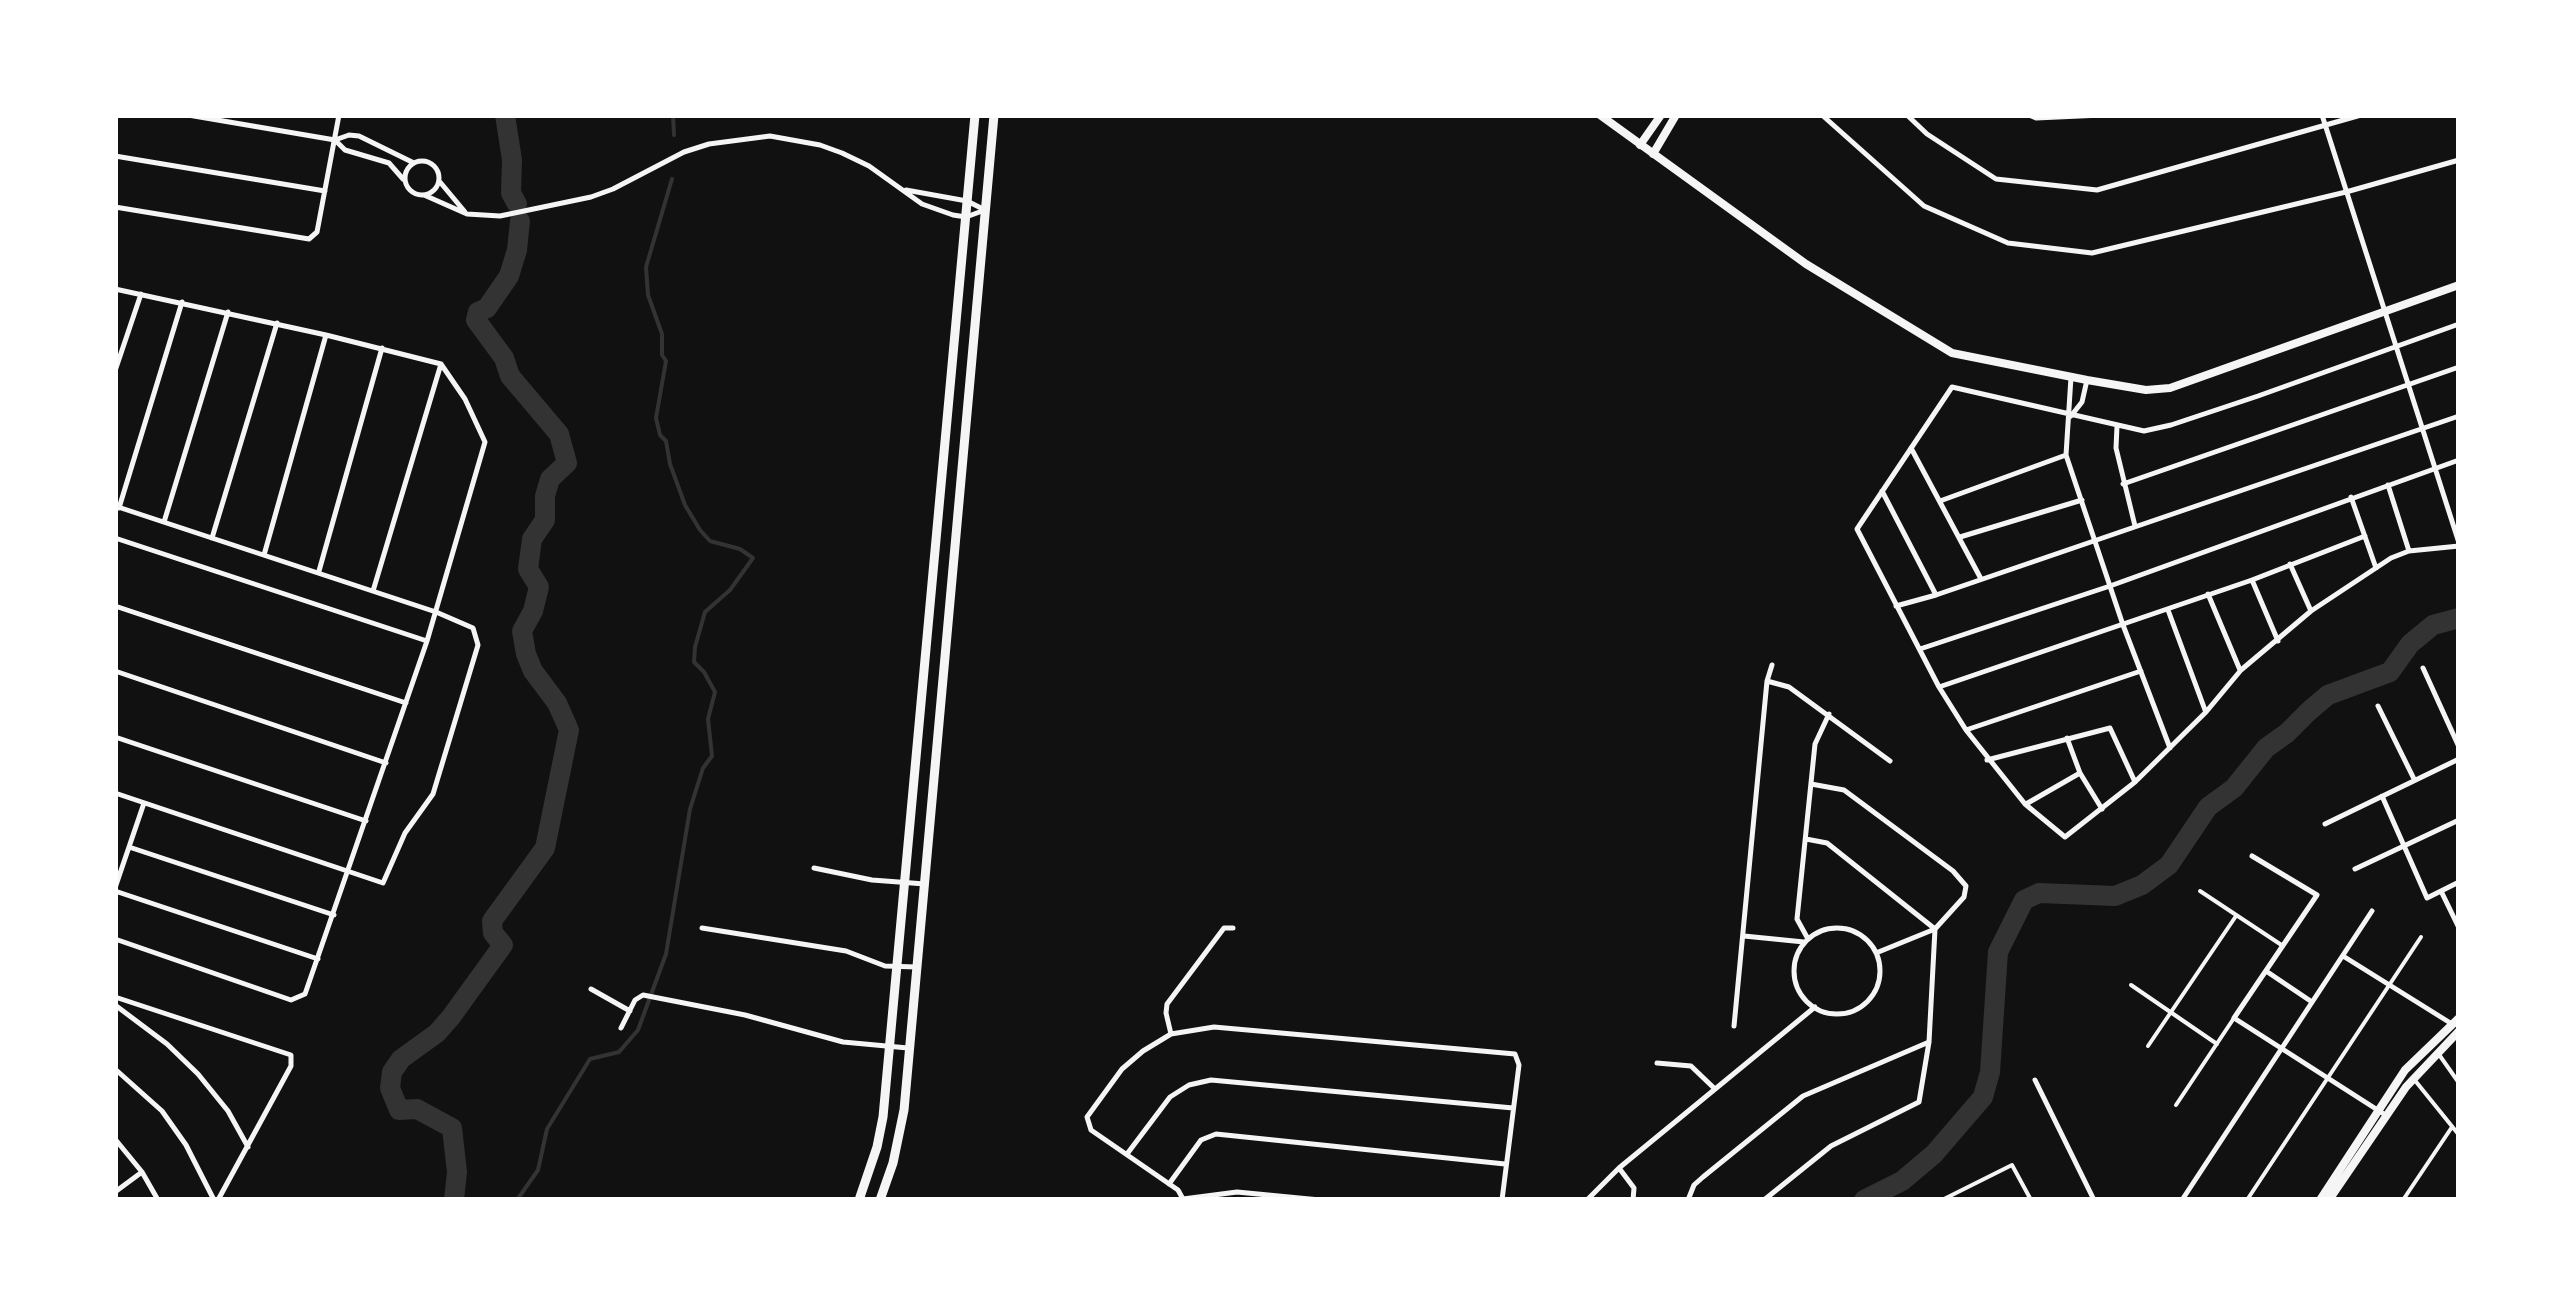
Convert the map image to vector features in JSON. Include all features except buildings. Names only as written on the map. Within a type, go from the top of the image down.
[{"type":"highway","points":[[859,1200],[878,1147],[890,1046],[975,115]]},
{"type":"highway","points":[[880,1200],[901,1126],[910,1048],[994,115]]},
{"type":"highway","points":[[918,738],[938,740]]},
{"type":"street","points":[[188,115],[335,140],[345,150],[390,163],[412,192],[467,214],[500,216],[536,209],[613,189],[684,152],[709,144],[770,136],[820,145],[868,166],[922,204],[966,217],[985,210]]},
{"type":"street","points":[[115,207],[309,239],[314,236],[325,192],[340,115]]},
{"type":"street","points":[[1600,115],[1806,264],[1952,354],[2146,390],[2170,388],[2459,285]]},
{"type":"street","points":[[1640,145],[1661,115]]},
{"type":"street","points":[[1653,154],[1676,115]]},
{"type":"street","points":[[1822,115],[1924,206],[2008,243],[2092,252],[2346,192],[2459,160]]},
{"type":"street","points":[[1907,115],[1927,134],[1996,179],[2097,190],[2361,115]]},
{"type":"street","points":[[2029,115],[2102,115]]},
{"type":"street","points":[[2322,115],[2382,311],[2394,346],[2434,470],[2459,544],[2408,551],[2312,611],[2240,670],[2206,712],[2135,782],[2065,837],[2026,804],[1966,730],[1856,529],[1952,387],[2144,430],[2171,426],[2394,346],[2459,324]]},
{"type":"street","points":[[335,140],[349,134],[360,136],[414,163],[430,162],[438,170],[439,181],[434,191],[424,195]]},
{"type":"street","points":[[115,156],[325,192]]},
{"type":"street","points":[[406,183],[406,171],[414,163]]},
{"type":"street","points":[[439,181],[467,214]]},
{"type":"street","points":[[903,189],[967,201],[985,210]]},
{"type":"street","points":[[115,288],[326,334],[441,364],[465,398],[485,442],[427,641],[302,998],[291,1000],[115,939]]},
{"type":"street","points":[[115,371],[141,294]]},
{"type":"street","points":[[115,793],[383,883],[405,833],[433,794],[478,645],[473,628],[436,612],[117,507],[182,302]]},
{"type":"street","points":[[164,522],[228,312]]},
{"type":"street","points":[[212,538],[277,323]]},
{"type":"street","points":[[264,555],[326,334]]},
{"type":"street","points":[[319,572],[382,348]]},
{"type":"street","points":[[374,591],[441,364]]},
{"type":"street","points":[[2123,484],[2459,367]]},
{"type":"street","points":[[2071,377],[2066,456],[2123,625],[2170,748]]},
{"type":"street","points":[[2071,416],[2082,402],[2087,380]]},
{"type":"street","points":[[1896,606],[2459,416]]},
{"type":"street","points":[[2117,426],[2116,448],[2136,527]]},
{"type":"street","points":[[1911,448],[1980,578]]},
{"type":"street","points":[[1940,501],[2066,456]]},
{"type":"street","points":[[1920,649],[2110,586],[2459,460]]},
{"type":"street","points":[[2388,485],[2408,551]]},
{"type":"street","points":[[1882,491],[1936,595]]},
{"type":"street","points":[[2350,497],[2376,568]]},
{"type":"street","points":[[1960,537],[2082,500]]},
{"type":"street","points":[[1940,687],[2168,610],[2366,536]]},
{"type":"street","points":[[115,538],[427,641]]},
{"type":"street","points":[[2290,564],[2312,611]]},
{"type":"street","points":[[2252,580],[2278,641]]},
{"type":"street","points":[[2208,594],[2240,670]]},
{"type":"street","points":[[115,606],[406,702]]},
{"type":"street","points":[[2168,610],[2206,712]]},
{"type":"street","points":[[1734,1026],[1767,681],[1772,665]]},
{"type":"street","points":[[2423,668],[2459,747]]},
{"type":"street","points":[[115,671],[386,762]]},
{"type":"street","points":[[1966,730],[2140,671]]},
{"type":"street","points":[[1767,681],[1789,687],[1890,761]]},
{"type":"street","points":[[2378,706],[2414,780]]},
{"type":"street","points":[[1806,941],[1797,919],[1810,784],[1816,739],[1829,714]]},
{"type":"street","points":[[1987,760],[2110,728],[2135,782]]},
{"type":"street","points":[[115,737],[366,821]]},
{"type":"street","points":[[2067,738],[2080,773],[2102,809]]},
{"type":"street","points":[[2325,824],[2459,758]]},
{"type":"street","points":[[2026,804],[2080,773]]},
{"type":"street","points":[[1810,784],[1839,787],[1958,876],[1966,891],[1935,929],[1876,953]]},
{"type":"street","points":[[2382,796],[2427,898],[2459,882]]},
{"type":"street","points":[[144,802],[115,890],[318,959]]},
{"type":"street","points":[[2355,869],[2459,820]]},
{"type":"street","points":[[1806,839],[1827,843],[1935,929]]},
{"type":"street","points":[[129,846],[334,915]]},
{"type":"street","points":[[2176,1105],[2318,895],[2252,856]]},
{"type":"street","points":[[814,868],[872,880],[925,884]]},
{"type":"street","points":[[2440,891],[2459,928]]},
{"type":"street","points":[[2200,892],[2283,946]]},
{"type":"street","points":[[2182,1200],[2372,911]]},
{"type":"street","points":[[2148,1046],[2236,916]]},
{"type":"street","points":[[702,928],[846,951],[885,966],[917,967]]},
{"type":"street","points":[[1171,1034],[1166,1014],[1170,1000],[1224,928],[1234,928]]},
{"type":"street","points":[[1845,929],[1863,938],[1876,953],[1879,976],[1870,998],[1850,1012],[1826,1012],[1800,992],[1794,972],[1798,951],[1806,941],[1826,930],[1845,929]]},
{"type":"street","points":[[1764,1200],[1831,1146],[1919,1102],[1929,1042],[1935,929]]},
{"type":"street","points":[[1744,936],[1806,941]]},
{"type":"street","points":[[2247,1200],[2421,938]]},
{"type":"street","points":[[2342,956],[2456,1024]]},
{"type":"street","points":[[2266,971],[2312,1002]]},
{"type":"street","points":[[2132,986],[2217,1044]]},
{"type":"street","points":[[591,989],[630,1011]]},
{"type":"street","points":[[621,1028],[636,1000],[643,996],[744,1015],[843,1042],[910,1048]]},
{"type":"street","points":[[115,997],[291,1055],[291,1066],[216,1200],[162,1111],[115,1069]]},
{"type":"street","points":[[115,1005],[167,1044],[198,1074],[228,1111],[248,1147]]},
{"type":"street","points":[[1588,1200],[1619,1168],[1815,1007]]},
{"type":"street","points":[[2234,1018],[2383,1113]]},
{"type":"street","points":[[2320,1200],[2383,1113],[2438,1052],[2456,1024]]},
{"type":"street","points":[[2329,1200],[2405,1070],[2456,1024]]},
{"type":"street","points":[[1320,1200],[1236,1196],[1183,1199],[1169,1184],[1091,1130],[1087,1117],[1122,1068],[1171,1034],[1214,1026],[1514,1054],[1518,1060],[1502,1200]]},
{"type":"street","points":[[1688,1200],[1703,1177],[1803,1096],[1929,1042]]},
{"type":"street","points":[[2438,1052],[2459,1083]]},
{"type":"street","points":[[1658,1063],[1691,1066],[1714,1089]]},
{"type":"street","points":[[2414,1078],[2459,1135]]},
{"type":"street","points":[[1127,1154],[1170,1097],[1190,1085],[1210,1080],[1513,1108]]},
{"type":"street","points":[[2034,1080],[2094,1200]]},
{"type":"street","points":[[2403,1200],[2452,1127]]},
{"type":"street","points":[[1169,1184],[1201,1140],[1216,1134],[1506,1164]]},
{"type":"street","points":[[115,1139],[142,1172],[158,1200]]},
{"type":"street","points":[[1942,1200],[2012,1165],[2031,1200]]},
{"type":"street","points":[[1619,1168],[1634,1188],[1633,1200]]},
{"type":"street","points":[[115,1192],[142,1172]]},
{"type":"waterway","points":[[505,115],[512,160],[511,193],[517,204]]},
{"type":"waterway","points":[[673,115],[674,135]]},
{"type":"waterway","points":[[517,1200],[538,1170],[547,1129],[590,1059],[619,1052],[638,1030],[666,954],[690,809],[703,768],[712,756],[708,719],[715,692],[694,662],[695,647],[705,612],[730,590],[753,558],[740,549],[710,541],[700,530],[685,505],[656,418],[666,361],[662,355],[662,334],[648,295],[646,267],[672,179]]},
{"type":"waterway","points":[[454,1200],[457,1172],[452,1128],[417,1109],[399,1110],[390,1088],[392,1072],[401,1059],[437,1033],[451,1017],[503,945],[493,933],[492,921],[545,848],[569,730],[557,703],[533,671],[522,631],[533,611],[539,587],[528,569],[532,539],[545,520],[550,479],[567,463],[559,434],[510,376],[504,358],[476,320],[478,312],[487,308],[509,276],[520,221]]},
{"type":"waterway","points":[[1864,1200],[1902,1181],[1934,1154],[1983,1097],[1990,1072],[1998,952],[2024,900],[2039,893],[2115,896],[2142,885],[2169,865],[2208,807],[2234,788],[2266,748],[2309,711],[2328,695],[2390,672],[2410,644],[2433,625],[2459,618]]}]
